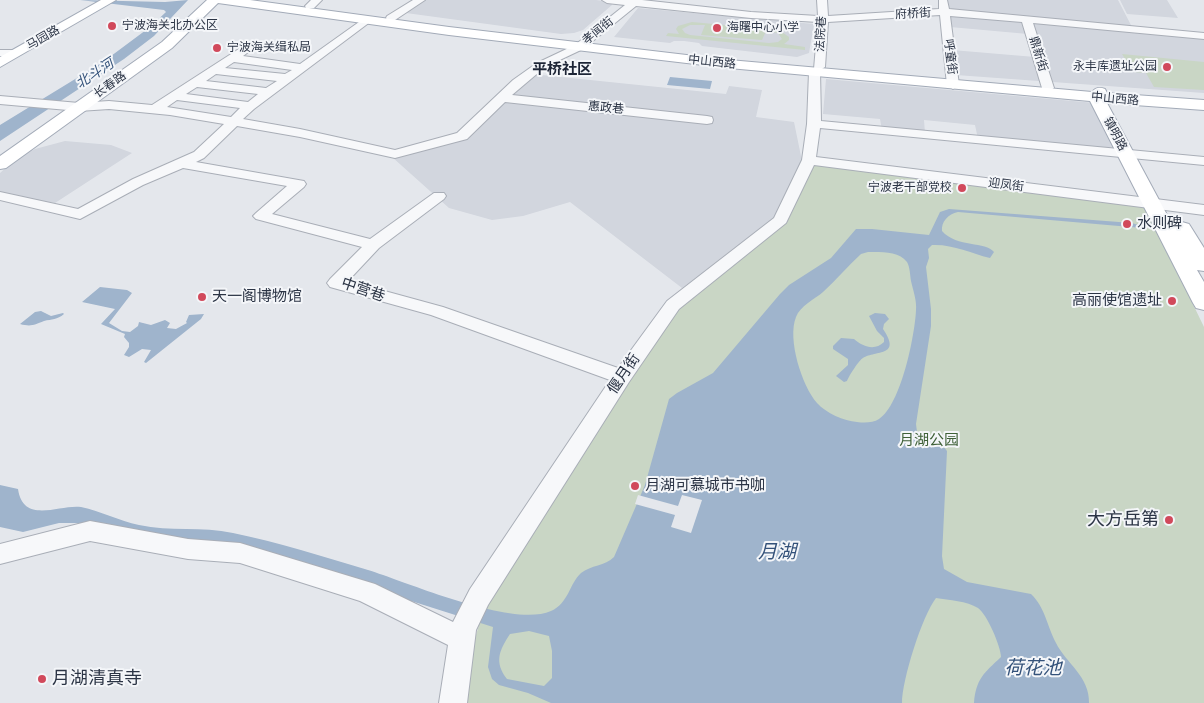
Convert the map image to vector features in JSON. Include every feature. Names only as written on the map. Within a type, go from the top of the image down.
[{"type":"main road","name":"马园路","points":[[0,63],[110,0]]},
{"type":"main road","name":"长春路","points":[[0,164],[167,46],[214,0]]},
{"type":"main road","name":"中山西路","points":[[222,0],[366,20],[576,45],[817,70],[1204,105]]},
{"type":"main road","name":"中山西路","points":[[265,0],[314,3],[391,18],[576,45]]},
{"type":"main road","name":"中山西路","points":[[953,82],[1048,88],[1102,96],[1204,99]]},
{"type":"main road","name":"镇明路","points":[[1102,96],[1160,204],[1204,303]]},
{"type":"main road","name":"镇明路","points":[[1160,204],[1204,265]]},
{"type":"street","points":[[391,18],[420,0]]},
{"type":"street","points":[[607,0],[629,2]]},
{"type":"street","name":"法院巷","points":[[817,70],[823,19],[822,0]]},
{"type":"street","name":"呼童街","points":[[943,0],[953,82]]},
{"type":"street","name":"府桥街","points":[[629,2],[750,15],[823,19],[944,12],[1204,36]]},
{"type":"street","name":"孝闻街","points":[[576,45],[629,2]]},
{"type":"street","points":[[0,196],[80,214],[138,182],[199,155],[250,106],[285,78],[366,20]]},
{"type":"street","name":"鼎新街","points":[[1027,20],[1048,88]]},
{"type":"street","points":[[0,100],[62,106],[80,107],[109,104],[155,109],[300,133],[395,154],[458,138],[504,98],[517,83],[542,65],[559,58],[576,45]]},
{"type":"street","points":[[155,109],[249,46]]},
{"type":"street","points":[[0,53],[17,53]]},
{"type":"street","points":[[232,58],[300,67]]},
{"type":"street","points":[[214,70],[285,78]]},
{"type":"street","name":"偃月街","points":[[452,703],[462,634],[479,597],[622,377],[673,305],[782,220],[808,160],[814,124],[817,70]]},
{"type":"street","points":[[194,83],[268,92]]},
{"type":"street","points":[[175,96],[250,106]]},
{"type":"street","name":"惠政巷","points":[[504,98],[707,120]]},
{"type":"street","points":[[814,124],[1204,161]]},
{"type":"street","name":"迎凤街","points":[[808,160],[1204,210]]},
{"type":"street","points":[[182,164],[299,184],[261,216],[373,245],[439,196]]},
{"type":"street","name":"中营巷","points":[[373,245],[336,284],[437,311],[622,377]]},
{"type":"street","points":[[0,554],[90,531],[188,549],[240,553],[366,592],[462,634]]},
{"type":"shaded area","points":[[425,0],[596,0],[611,2],[612,5],[583,30],[561,34],[406,13],[407,10]]},
{"type":"shaded area","points":[[945,0],[1118,0],[1133,29],[1204,36],[1204,93],[956,75],[952,50],[1035,57],[1028,34],[950,27]]},
{"type":"shaded area","points":[[1120,0],[1167,0],[1178,18],[1127,14]]},
{"type":"shaded area","name":"海曙中心小学","points":[[638,8],[814,24],[809,53],[797,57],[702,46],[699,43],[684,41],[670,43],[614,37]]},
{"type":"shaded area","points":[[532,74],[726,94],[729,86],[762,90],[756,117],[794,122],[802,161],[776,221],[682,288],[570,202],[523,216],[492,220],[449,208],[392,157],[463,139]]},
{"type":"shaded area","points":[[826,79],[1095,103],[1119,152],[978,139],[975,125],[924,120],[925,133],[882,130],[880,119],[823,114]]},
{"type":"shaded area","points":[[65,141],[111,145],[132,153],[55,203],[0,193],[0,173],[17,158],[35,149]]},
{"type":"green space","points":[[692,22],[779,30],[789,37],[789,40],[784,44],[805,47],[805,50],[666,36],[668,33],[679,34],[676,29],[678,26]],"holes":[[[690,25],[705,25],[701,35],[762,40],[766,31],[778,33],[782,39],[778,42],[769,43],[690,35],[682,29]]]},
{"type":"green space","name":"永丰库遗址公园","points":[[1122,54],[1204,62],[1204,90],[1154,87],[1146,73],[1133,72]]},
{"type":"green space","name":"月湖公园","points":[[812,162],[1145,205],[1204,327],[1204,703],[463,703],[465,671],[487,599],[676,306],[783,220]]},
{"type":"water","name":"北斗河","points":[[80,0],[165,2],[188,0],[154,36],[124,59],[0,141],[0,125],[103,62],[150,27],[166,12],[164,10]]},
{"type":"water","points":[[670,77],[712,81],[710,89],[667,85]]},
{"type":"water","name":"月湖","points":[[949,209],[1132,223],[1142,228],[958,212],[946,219],[942,231],[955,240],[985,246],[994,252],[990,258],[947,246],[932,245],[928,249],[929,258],[926,267],[931,326],[916,424],[917,432],[938,440],[947,451],[942,556],[944,569],[967,582],[1031,594],[1040,605],[1060,650],[1086,685],[1089,703],[974,703],[979,682],[1001,657],[996,639],[982,611],[978,608],[963,602],[936,598],[919,633],[905,679],[902,703],[551,703],[528,693],[499,685],[492,679],[488,667],[493,627],[364,586],[83,523],[59,523],[23,532],[0,527],[0,485],[18,489],[21,500],[27,507],[35,510],[81,507],[151,527],[233,533],[318,555],[487,609],[512,614],[534,615],[551,611],[562,603],[581,573],[614,557],[645,485],[669,399],[713,373],[780,294],[789,285],[831,258],[856,229],[929,235],[940,212]],"holes":[[[884,252],[904,258],[909,269],[916,307],[910,352],[894,400],[879,419],[863,423],[836,416],[817,403],[801,374],[793,337],[796,317],[801,309],[823,292],[861,254]],[[529,631],[549,636],[552,651],[552,678],[544,686],[507,679],[500,667],[499,656],[510,634]]]},
{"type":"water","points":[[100,287],[127,290],[132,293],[109,323],[122,331],[130,332],[138,326],[139,322],[151,325],[165,320],[170,323],[167,328],[176,329],[187,323],[189,315],[204,314],[201,319],[146,363],[144,362],[151,350],[142,349],[129,357],[124,355],[129,347],[129,343],[124,337],[125,334],[101,324],[115,309],[82,302]]},
{"type":"water","points":[[41,311],[51,316],[64,314],[57,318],[32,325],[20,324],[35,312]]},
{"type":"water","points":[[875,313],[885,314],[889,319],[884,324],[883,329],[890,344],[885,351],[863,358],[847,381],[844,382],[836,376],[848,365],[848,359],[833,349],[833,346],[841,338],[854,339],[869,347],[880,345],[884,342],[884,338],[877,331],[869,316]]},
{"type":"pier","points":[[638,495],[678,506],[682,495],[702,500],[691,533],[671,527],[675,515],[635,504]]},
{"type":"place","name":"宁波海关北办公区","points":[[112,26]]},
{"type":"place","name":"海曙中心小学","points":[[717,28]]},
{"type":"place","name":"宁波海关缉私局","points":[[217,48]]},
{"type":"place","name":"永丰库遗址公园","points":[[1167,67]]},
{"type":"place","name":"宁波老干部党校","points":[[962,188]]},
{"type":"place","name":"水则碑","points":[[1127,224]]},
{"type":"place","name":"天一阁博物馆","points":[[202,297]]},
{"type":"place","name":"高丽使馆遗址","points":[[1172,301]]},
{"type":"place","name":"月湖可慕城市书咖","points":[[635,486]]},
{"type":"place","name":"大方岳第","points":[[1169,520]]},
{"type":"place","name":"月湖清真寺","points":[[42,679]]},
{"type":"district","name":"平桥社区","points":[[562,70]]},
{"type":"water label","name":"荷花池","points":[[1033,669]]}]
